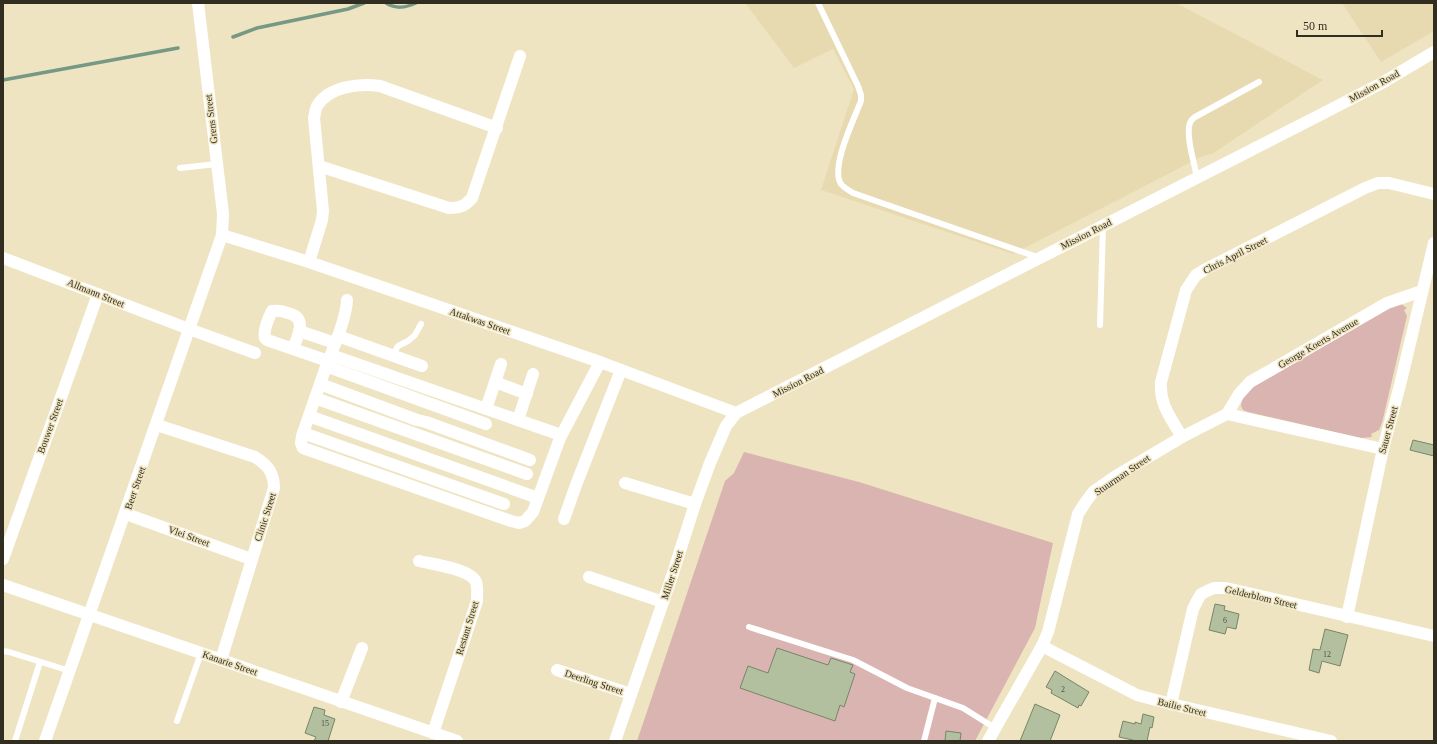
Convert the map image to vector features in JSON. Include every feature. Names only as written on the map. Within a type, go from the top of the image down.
[{"type":"street","name":"Grens Street","points":[[198,3],[223,214],[222,235]]},
{"type":"street","name":"Mission Road","points":[[736,413],[1382,83],[1434,52]]},
{"type":"street","points":[[319,166],[449,208],[463,206],[472,198],[497,128],[520,56]]},
{"type":"street","points":[[309,262],[322,220],[323,211],[314,118],[316,108],[321,100],[333,92],[348,87],[368,84],[380,86],[497,128]]},
{"type":"street","name":"Chris April Street","points":[[1182,437],[1163,404],[1160,391],[1186,290],[1196,275],[1365,188],[1378,183],[1389,183],[1434,194]]},
{"type":"street","name":"Attakwas Street","points":[[222,235],[309,262],[600,362],[736,413]]},
{"type":"street","name":"Beer Street","points":[[46,741],[222,235]]},
{"type":"street","name":"Sauer Street","points":[[1347,616],[1383,449],[1400,386],[1434,244]]},
{"type":"street","name":"Allmann Street","points":[[3,258],[189,330],[255,353]]},
{"type":"street","name":"George Koerts Avenue","points":[[1227,414],[1239,394],[1250,382],[1387,303],[1422,290]]},
{"type":"street","name":"Bouwer Street","points":[[3,559],[98,294]]},
{"type":"street","points":[[348,300],[346,310],[303,433],[301,446],[307,450],[511,522],[525,521],[529,518],[562,435],[600,362]]},
{"type":"street","points":[[293,349],[300,325],[298,316],[277,310],[272,311],[264,334],[265,338],[293,349],[392,356],[422,366]]},
{"type":"street","points":[[299,331],[331,352],[441,407],[486,424]]},
{"type":"street","points":[[331,352],[386,374],[562,435]]},
{"type":"street","points":[[386,374],[392,356]]},
{"type":"street","points":[[486,408],[501,364]]},
{"type":"street","points":[[564,519],[622,370]]},
{"type":"street","points":[[518,420],[533,374]]},
{"type":"street","points":[[495,382],[527,394]]},
{"type":"street","points":[[320,384],[435,427],[530,460]]},
{"type":"street","points":[[415,487],[445,394]]},
{"type":"street","points":[[315,398],[527,474]]},
{"type":"street","name":"Miller Street","points":[[616,741],[710,463],[726,426],[736,413]]},
{"type":"street","points":[[1227,414],[1383,449]]},
{"type":"street","name":"Stuurman Street","points":[[988,741],[1042,646],[1048,632],[1078,514],[1093,492],[1116,476],[1182,437],[1227,414]]},
{"type":"street","points":[[309,416],[538,498]]},
{"type":"street","name":"Clinic Street","points":[[157,425],[264,462],[270,468],[274,480],[274,488],[221,660]]},
{"type":"street","points":[[303,433],[504,504]]},
{"type":"street","points":[[478,476],[489,445]]},
{"type":"street","points":[[451,500],[462,470]]},
{"type":"street","points":[[625,483],[695,504]]},
{"type":"street","name":"Vlei Street","points":[[126,514],[251,559]]},
{"type":"street","name":"Restant Street","points":[[419,561],[464,572],[472,577],[476,582],[477,590],[477,601],[433,733]]},
{"type":"street","points":[[589,577],[663,602]]},
{"type":"street","name":"Kanarie Street","points":[[3,585],[457,741]]},
{"type":"street","name":"Gelderblom Street","points":[[1171,704],[1193,609],[1202,594],[1207,590],[1214,588],[1226,588],[1434,636]]},
{"type":"street","name":"Bailie Street","points":[[1042,646],[1131,692],[1171,704],[1331,741]]},
{"type":"street","points":[[341,702],[362,648]]},
{"type":"street","name":"Deerling Street","points":[[557,670],[631,694]]},
{"type":"lane","points":[[818,3],[858,86],[861,96],[861,102],[838,165],[838,177],[841,184],[854,193],[1040,258]]},
{"type":"lane","points":[[1197,178],[1189,137],[1189,127],[1191,121],[1195,117],[1259,82]]},
{"type":"lane","points":[[180,168],[217,164]]},
{"type":"lane","points":[[1100,325],[1103,226]]},
{"type":"lane","points":[[392,356],[398,346],[408,341],[415,335],[421,324]]},
{"type":"lane","points":[[749,627],[853,660],[907,688],[963,708],[995,728]]},
{"type":"lane","points":[[3,651],[70,671]]},
{"type":"lane","points":[[177,721],[201,653]]},
{"type":"lane","points":[[15,741],[40,662]]},
{"type":"lane","points":[[924,741],[935,698]]},
{"type":"shaded area","points":[[745,3],[1176,3],[1323,80],[1212,154],[1201,157],[1013,254],[821,190],[854,89],[833,49],[794,68]]},
{"type":"shaded area","points":[[1342,3],[1434,3],[1434,31],[1381,62]]},
{"type":"shaded area","points":[[1401,304],[1407,308],[1404,310],[1407,316],[1382,423],[1379,430],[1371,434],[1372,437],[1361,438],[1243,410],[1241,406],[1242,399],[1253,387],[1392,306]]},
{"type":"shaded area","points":[[744,452],[859,482],[1053,543],[1035,628],[975,741],[637,741],[725,481],[734,473]]},
{"type":"building","points":[[1413,440],[1434,445],[1434,456],[1410,450]]},
{"type":"building","points":[[1215,604],[1225,606],[1224,610],[1239,614],[1236,629],[1227,627],[1225,634],[1209,630]]},
{"type":"building","points":[[1325,629],[1348,635],[1340,666],[1322,661],[1319,673],[1309,670],[1313,649],[1320,650]]},
{"type":"building","points":[[777,648],[828,665],[831,658],[853,665],[850,672],[855,674],[844,707],[840,705],[835,721],[740,688],[748,666],[768,673]]},
{"type":"building","points":[[1055,671],[1089,692],[1081,706],[1079,705],[1078,708],[1051,693],[1052,690],[1046,687]]},
{"type":"building","points":[[1035,704],[1060,715],[1050,741],[1020,741]]},
{"type":"building","points":[[314,707],[325,710],[324,715],[335,719],[328,741],[314,741],[316,737],[305,733]]},
{"type":"building","points":[[1143,714],[1154,717],[1147,741],[1137,741],[1119,737],[1123,721],[1141,724]]},
{"type":"building","points":[[946,731],[961,733],[960,741],[945,741]]},
{"type":"waterway","points":[[233,37],[257,28],[348,9],[364,3]]},
{"type":"waterway","points":[[386,3],[401,7],[416,3]]},
{"type":"waterway","points":[[3,80],[178,48]]}]
